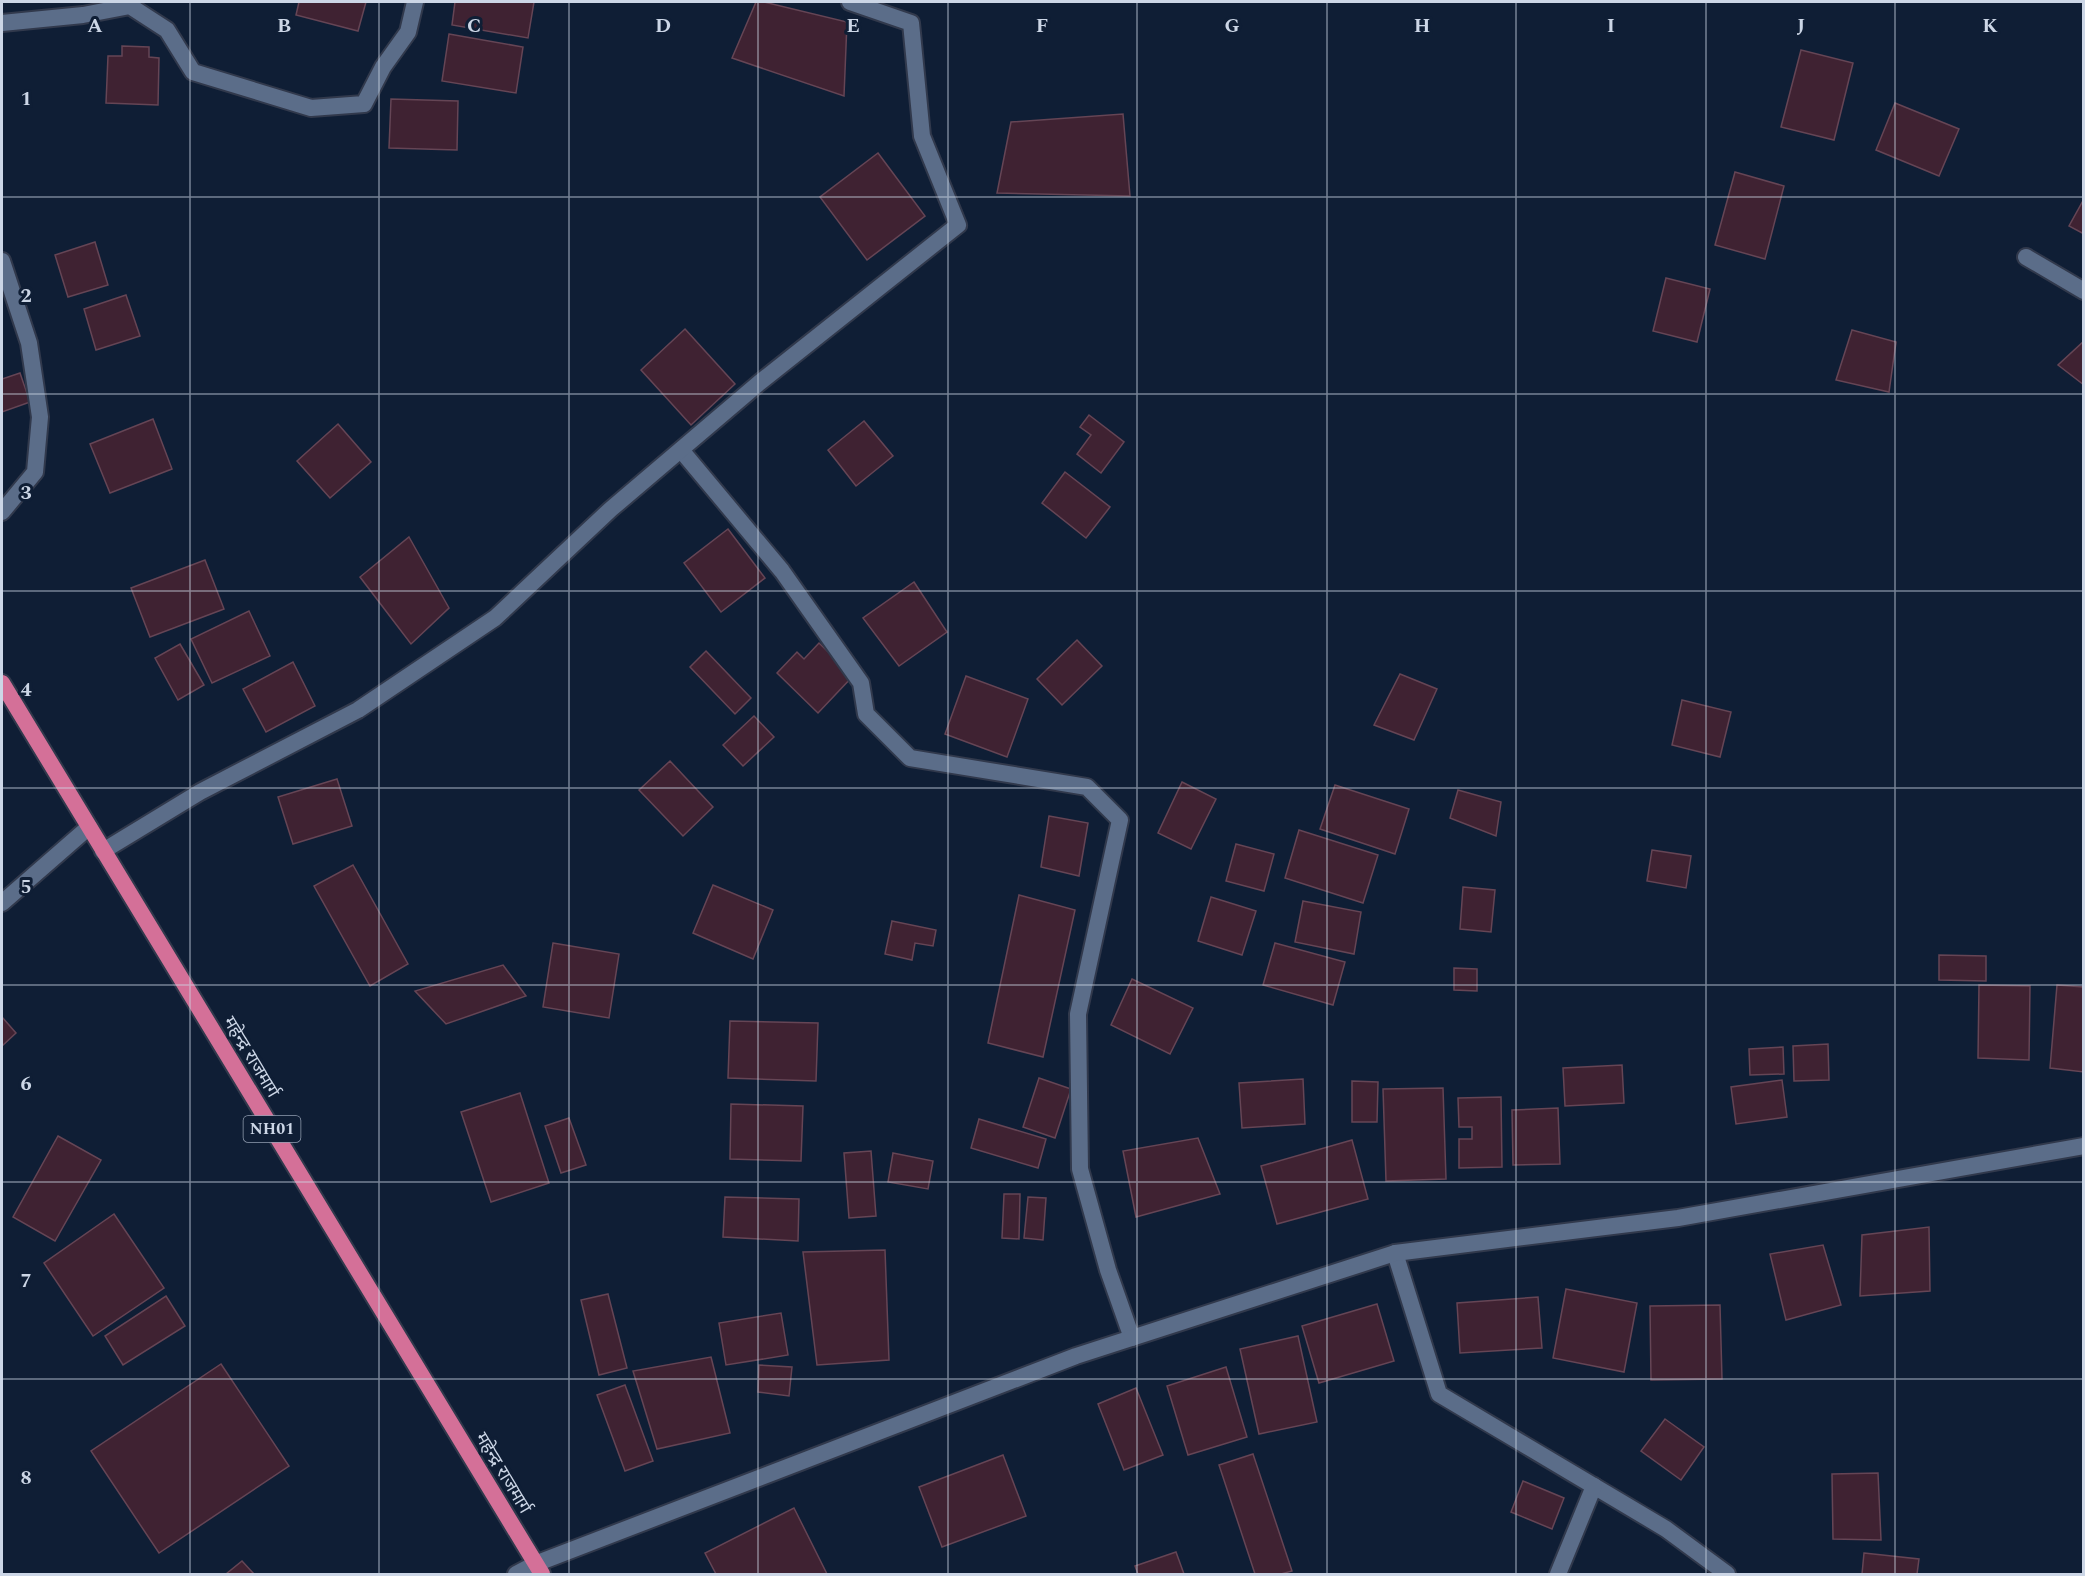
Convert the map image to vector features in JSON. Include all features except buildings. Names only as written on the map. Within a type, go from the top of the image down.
[{"type":"highway","name":"महेन्द्र राजमार्ग","points":[[2,683],[538,1569]]},
{"type":"street","points":[[2,23],[83,15],[130,6],[167,30],[193,72],[310,108],[364,104],[383,67],[408,32],[415,2]]},
{"type":"street","points":[[104,851],[200,792],[358,710],[495,618],[611,509],[759,383],[958,225],[922,136],[911,22],[850,2]]},
{"type":"street","points":[[2026,257],[2084,291]]},
{"type":"street","points":[[2,261],[29,343],[40,417],[35,472],[2,512]]},
{"type":"street","points":[[681,450],[782,571],[861,683],[866,714],[910,758],[1088,787],[1120,820],[1078,1014],[1080,1170],[1108,1270],[1131,1338]]},
{"type":"street","points":[[2,903],[89,827]]},
{"type":"street","points":[[516,1575],[538,1569],[1076,1356],[1395,1253],[1678,1218],[2084,1146]]},
{"type":"street","points":[[1395,1253],[1439,1394],[1666,1529],[1727,1575]]},
{"type":"street","points":[[1558,1575],[1594,1486]]}]
